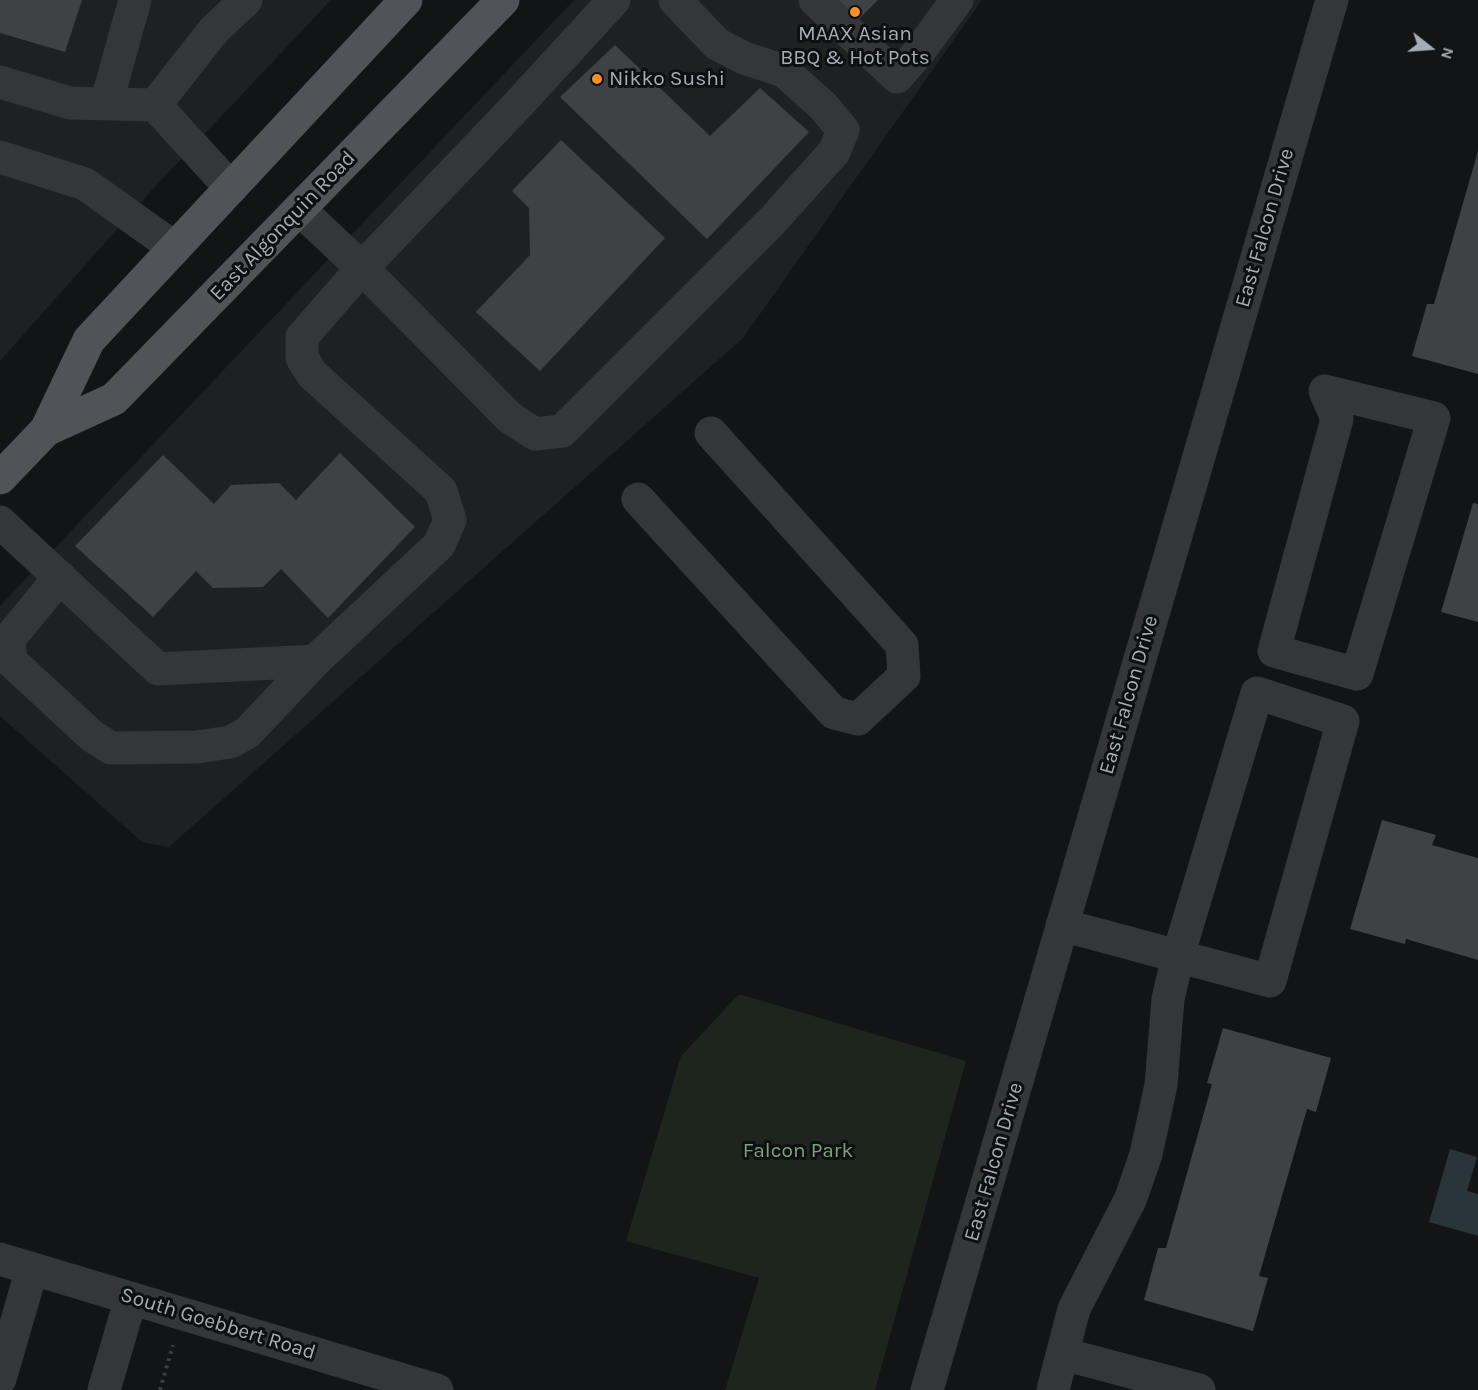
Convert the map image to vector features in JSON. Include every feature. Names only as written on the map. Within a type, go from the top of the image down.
[{"type":"main road","name":"East Algonquin Road","points":[[0,478],[46,430],[89,340],[406,0]]},
{"type":"main road","name":"East Algonquin Road","points":[[46,430],[114,399],[503,0]]},
{"type":"street","points":[[106,104],[135,0]]},
{"type":"street","points":[[155,105],[214,30],[246,0]]},
{"type":"street","points":[[60,577],[9,639],[11,661],[92,736],[111,748],[197,747],[230,742],[247,733],[315,661],[439,545],[450,520],[441,491],[312,374],[302,358],[302,338],[362,268],[614,0]]},
{"type":"street","points":[[300,209],[362,268],[509,417],[535,435],[562,430],[772,221],[834,152],[843,130],[823,106],[784,71],[744,58],[717,44],[675,0]]},
{"type":"street","points":[[815,0],[897,77],[918,53],[957,0]]},
{"type":"street","name":"East Falcon Drive","points":[[927,1390],[1332,0]]},
{"type":"street","points":[[0,82],[70,103],[155,105],[231,188]]},
{"type":"street","points":[[0,158],[85,184],[175,248]]},
{"type":"street","points":[[1325,392],[1434,418],[1357,674],[1274,651],[1337,418],[1325,392]]},
{"type":"street","points":[[639,499],[834,712],[858,719],[904,676],[902,645],[711,434]]},
{"type":"street","points":[[0,522],[158,669],[315,661]]},
{"type":"street","points":[[1053,1390],[1074,1309],[1131,1198],[1146,1154],[1161,1085],[1168,999],[1178,957],[1257,693],[1343,721],[1270,981],[1178,957],[1062,925]]},
{"type":"street","name":"South Goebbert Road","points":[[0,1259],[437,1390]]},
{"type":"street","points":[[0,1378],[32,1269]]},
{"type":"street","points":[[104,1390],[131,1298]]},
{"type":"street","points":[[1063,1354],[1199,1390]]},
{"type":"path","points":[[160,1390],[173,1345]]},
{"type":"shaded area","points":[[0,0],[331,0],[151,191],[0,361]]},
{"type":"shaded area","points":[[574,0],[982,0],[743,338],[169,847],[142,842],[0,716],[0,606]]},
{"type":"shaded area","points":[[1450,1149],[1477,1157],[1467,1191],[1478,1194],[1478,1236],[1429,1222]]},
{"type":"green space","name":"Falcon Park","points":[[739,994],[966,1061],[875,1390],[725,1390],[759,1278],[626,1241],[681,1056]]},
{"type":"building","points":[[0,0],[82,0],[65,52],[0,33]]},
{"type":"building","name":"MAAX Asian BBQ & Hot Pots","points":[[832,0],[878,0],[855,23]]},
{"type":"building","points":[[615,45],[710,136],[760,88],[809,132],[707,239],[560,97]]},
{"type":"building","points":[[561,140],[665,238],[540,371],[476,312],[530,255],[529,208],[512,191]]},
{"type":"building","points":[[1478,151],[1478,374],[1412,356],[1427,304],[1434,304]]},
{"type":"building","points":[[340,453],[415,527],[328,618],[281,569],[263,587],[213,588],[196,571],[153,617],[75,546],[163,455],[214,504],[231,485],[279,483],[296,500]]},
{"type":"building","points":[[1473,503],[1478,504],[1478,622],[1441,612]]},
{"type":"building","points":[[1382,820],[1436,835],[1432,845],[1478,858],[1478,960],[1406,939],[1405,944],[1350,929]]},
{"type":"building","points":[[1223,1028],[1331,1058],[1316,1112],[1307,1109],[1259,1276],[1268,1278],[1253,1331],[1144,1300],[1158,1248],[1166,1248],[1212,1084],[1207,1083]]},
{"type":"place","name":"MAAX Asian BBQ & Hot Pots","points":[[855,12]]},
{"type":"place","name":"Nikko Sushi","points":[[597,79]]}]
